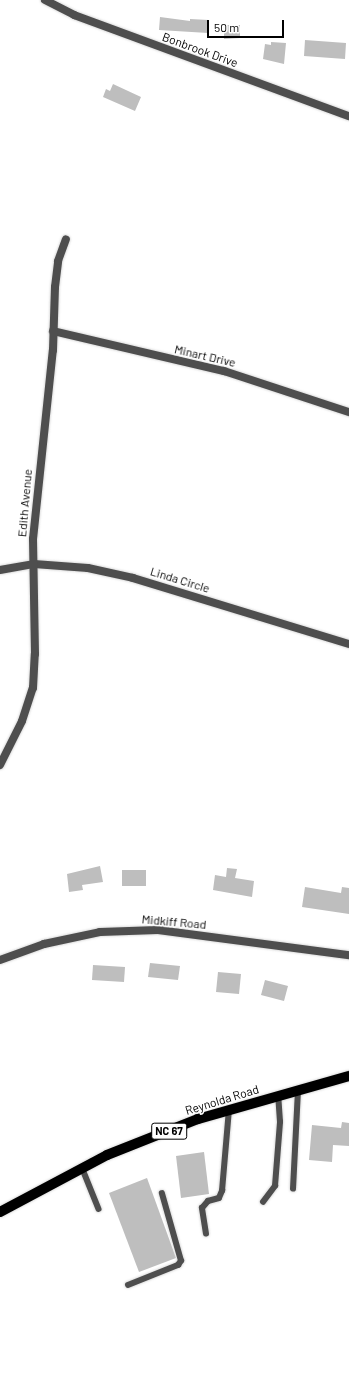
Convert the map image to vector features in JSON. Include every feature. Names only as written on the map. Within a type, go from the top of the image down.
[{"type":"main road","name":"Reynolda Road","points":[[0,1212],[82,1167],[198,1120],[349,1076]]},
{"type":"street","name":"Bonbrook Drive","points":[[45,0],[82,18],[349,116]]},
{"type":"street","name":"Edith Avenue","points":[[0,765],[22,721],[33,688],[35,654],[34,564],[37,485],[53,331],[58,261],[66,239]]},
{"type":"street","name":"Minart Drive","points":[[53,331],[224,371],[349,412]]},
{"type":"street","name":"Linda Circle","points":[[0,570],[34,564],[88,568],[133,578],[349,644]]},
{"type":"street","name":"Midkiff Road","points":[[0,960],[44,944],[100,932],[158,930],[349,955]]},
{"type":"lane","points":[[293,1189],[298,1091]]},
{"type":"lane","points":[[262,1202],[275,1186],[280,1122],[278,1096]]},
{"type":"lane","points":[[206,1234],[202,1208],[208,1201],[219,1198],[222,1191],[229,1110]]},
{"type":"lane","points":[[82,1167],[98,1209]]},
{"type":"lane","points":[[128,1285],[178,1265],[181,1261],[162,1194]]},
{"type":"building","points":[[160,17],[190,21],[190,19],[209,20],[208,33],[159,30]]},
{"type":"building","points":[[224,25],[240,25],[240,38],[224,39]]},
{"type":"building","points":[[305,40],[346,43],[345,59],[304,56]]},
{"type":"building","points":[[271,42],[286,43],[284,64],[263,59],[265,44],[271,45]]},
{"type":"building","points":[[113,84],[141,97],[135,111],[103,97],[106,89],[110,91]]},
{"type":"building","points":[[100,866],[103,882],[82,885],[83,890],[69,892],[67,874]]},
{"type":"building","points":[[227,868],[237,869],[235,878],[254,881],[252,897],[213,890],[215,875],[226,877]]},
{"type":"building","points":[[122,870],[146,870],[146,886],[122,886]]},
{"type":"building","points":[[305,887],[341,893],[342,887],[349,888],[349,914],[302,907]]},
{"type":"building","points":[[150,963],[180,966],[178,980],[148,977]]},
{"type":"building","points":[[93,965],[125,967],[124,982],[92,980]]},
{"type":"building","points":[[218,972],[241,974],[239,994],[216,992]]},
{"type":"building","points":[[265,980],[288,986],[284,1001],[261,995]]},
{"type":"building","points":[[342,1122],[349,1123],[349,1146],[333,1145],[332,1162],[309,1160],[312,1125],[341,1128]]},
{"type":"building","points":[[204,1152],[209,1194],[181,1198],[176,1156]]},
{"type":"building","points":[[147,1178],[176,1258],[139,1272],[109,1193]]}]
